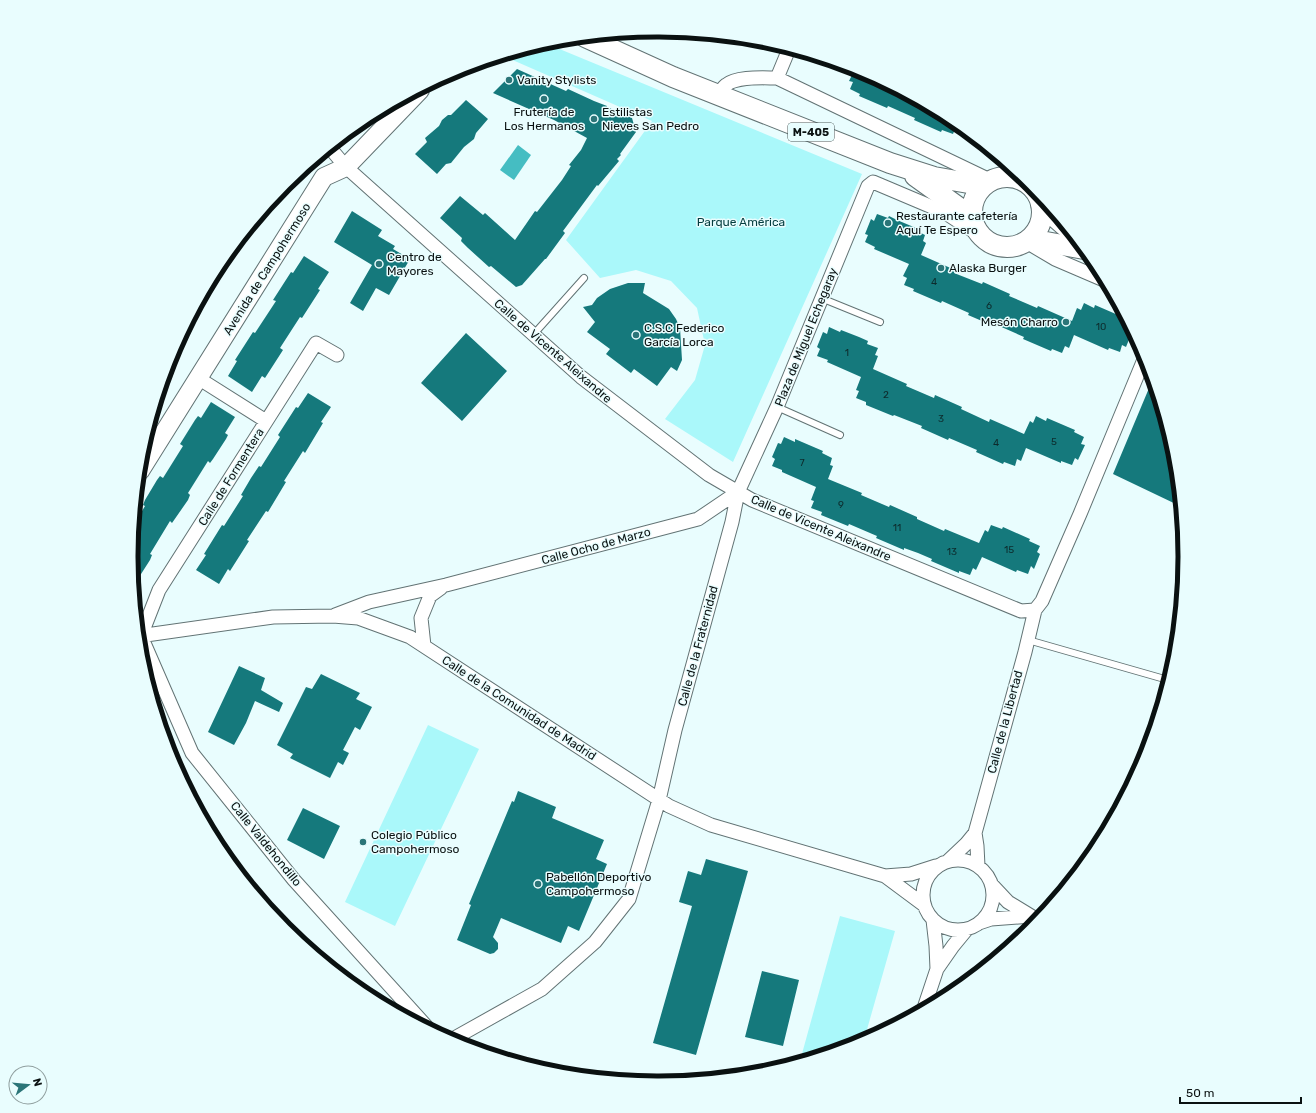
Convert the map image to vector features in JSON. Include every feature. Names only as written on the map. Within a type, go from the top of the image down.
[{"type":"main road","name":"M-405","points":[[593,41],[718,95],[903,168],[934,177],[974,184],[999,178],[1013,177]]},
{"type":"main road","name":"M-405","points":[[903,168],[975,226],[992,245],[1010,248],[1028,241],[1053,243],[1075,247]]},
{"type":"main road","points":[[975,226],[972,207],[975,197],[981,188],[990,181]]},
{"type":"main road","points":[[1028,241],[1036,232],[1040,224],[1042,207]]},
{"type":"street","points":[[777,78],[787,54]]},
{"type":"street","points":[[718,95],[727,84],[739,80],[754,78],[777,78],[990,181]]},
{"type":"street","name":"Avenida de Campohermoso","points":[[147,459],[324,177],[346,167],[410,101]]},
{"type":"street","name":"Calle de Vicente Aleixandre","points":[[333,151],[346,167],[581,377],[709,475],[752,500],[1021,611],[1035,610]]},
{"type":"street","name":"Plaza de Miguel Echegaray","points":[[738,492],[777,407],[868,186],[873,182],[975,226]]},
{"type":"street","points":[[1028,241],[1055,259],[1095,276]]},
{"type":"street","name":"Calle de Formentera","points":[[144,627],[159,590],[316,343],[336,355]]},
{"type":"street","points":[[1035,610],[1042,601],[1080,514],[1141,366]]},
{"type":"street","points":[[198,378],[266,421]]},
{"type":"street","name":"Calle Ocho de Marzo","points":[[333,616],[369,602],[446,585],[698,519],[738,492]]},
{"type":"street","name":"Calle de la Fraternidad","points":[[659,800],[675,730],[730,529],[738,492]]},
{"type":"street","name":"Calle Ocho de Marzo","points":[[424,646],[421,618],[430,596],[446,585]]},
{"type":"street","name":"Calle de la Libertad","points":[[942,864],[966,844],[975,833],[1035,610]]},
{"type":"street","name":"Calle de la Comunidad de Madrid","points":[[145,635],[273,616],[333,616],[358,618],[410,637],[659,800],[711,826],[885,876],[911,874],[942,864]]},
{"type":"street","name":"Calle Valdehondillo","points":[[147,652],[192,754],[294,880],[417,1016]]},
{"type":"street","points":[[459,1036],[542,989],[595,942],[629,900],[659,800]]},
{"type":"street","name":"Calle de la Libertad","points":[[975,833],[978,866]]},
{"type":"street","points":[[1032,917],[991,919],[973,926],[953,930],[943,927],[933,920],[924,905],[923,889],[927,878],[942,864],[963,860],[978,866],[986,874],[992,885],[1008,902],[1033,916]]},
{"type":"street","name":"Calle de la Comunidad de Madrid","points":[[885,876],[924,905]]},
{"type":"street","points":[[926,1001],[937,969],[953,946],[988,912],[993,899],[992,885]]},
{"type":"street","points":[[933,920],[937,969]]},
{"type":"lane","points":[[533,335],[584,278]]},
{"type":"lane","points":[[821,298],[880,322]]},
{"type":"lane","points":[[777,407],[840,435]]},
{"type":"lane","points":[[1028,640],[1163,679]]},
{"type":"green space","name":"Parque América","points":[[556,47],[862,174],[733,462],[665,419],[695,380],[705,345],[697,308],[671,281],[636,270],[600,278],[566,240],[652,121],[510,59]]},
{"type":"green space","points":[[428,725],[479,749],[395,926],[345,902]]},
{"type":"green space","points":[[840,916],[895,931],[866,1032],[825,1048],[802,1055]]},
{"type":"shaded area","points":[[518,145],[531,155],[514,180],[500,170]]},
{"type":"building","points":[[517,69],[566,91],[568,89],[632,118],[636,132],[617,159],[619,161],[598,186],[597,185],[563,231],[565,233],[546,259],[522,285],[516,287],[491,266],[489,267],[468,248],[461,241],[462,238],[440,218],[460,196],[483,215],[485,213],[515,240],[535,211],[537,212],[562,180],[571,166],[569,165],[581,150],[587,138],[554,120],[493,93]]},
{"type":"building","points":[[852,75],[888,91],[947,125],[954,130],[953,134],[942,130],[941,132],[888,106],[887,108],[859,96],[860,94],[850,89],[853,82],[849,81]]},
{"type":"building","points":[[466,100],[488,119],[476,133],[474,139],[464,147],[451,163],[446,164],[437,174],[415,154],[427,142],[425,138],[439,126],[442,120],[448,115],[451,115]]},
{"type":"building","points":[[352,211],[382,230],[378,236],[395,246],[393,249],[410,259],[389,295],[376,288],[363,311],[350,303],[372,265],[334,242]]},
{"type":"building","points":[[877,214],[888,218],[889,216],[916,228],[915,230],[925,235],[923,241],[926,243],[921,255],[955,270],[954,273],[982,284],[983,282],[1010,294],[1009,296],[1037,308],[1038,306],[1072,321],[1077,308],[1081,310],[1084,303],[1094,308],[1095,305],[1117,315],[1129,339],[1126,347],[1122,345],[1120,352],[1109,348],[1108,350],[1074,335],[1069,348],[1065,346],[1062,353],[1052,349],[1051,351],[1023,339],[1024,337],[997,325],[996,327],[968,315],[969,313],[942,301],[941,303],[913,291],[914,289],[904,285],[907,278],[903,276],[909,264],[874,249],[875,247],[865,242],[868,235],[865,234],[871,219],[874,221]]},
{"type":"building","points":[[304,256],[329,272],[318,289],[320,290],[302,318],[300,317],[280,348],[283,350],[265,378],[262,376],[252,392],[228,376],[237,361],[235,360],[276,301],[273,300],[291,272],[293,273]]},
{"type":"building","name":"C.S.C Federico García Lorca","points":[[628,283],[645,283],[643,293],[669,309],[680,328],[682,360],[677,371],[671,367],[657,386],[634,369],[631,373],[606,354],[610,349],[587,332],[595,322],[583,307],[592,305],[597,298],[610,289]]},
{"type":"building","points":[[829,327],[840,332],[841,330],[859,337],[868,341],[867,344],[878,348],[875,355],[878,356],[873,369],[934,398],[935,395],[962,407],[961,409],[989,422],[990,419],[1024,434],[1030,421],[1033,423],[1036,416],[1046,421],[1047,418],[1075,430],[1074,432],[1084,437],[1081,444],[1085,445],[1078,460],[1075,458],[1072,465],[1061,461],[1061,463],[1026,448],[1021,461],[1017,459],[1015,466],[1004,462],[1003,464],[976,452],[977,450],[949,438],[948,440],[921,428],[922,426],[866,405],[866,402],[856,398],[859,391],[856,390],[861,377],[817,356],[820,349],[817,347],[823,332],[827,334]]},
{"type":"building","points":[[466,333],[507,371],[462,421],[421,383]]},
{"type":"building","points":[[1149,388],[1168,455],[1174,503],[1113,474]]},
{"type":"building","points":[[308,393],[331,407],[321,422],[323,423],[305,453],[303,451],[284,481],[286,482],[268,512],[266,511],[247,540],[249,541],[230,571],[228,569],[219,584],[196,570],[222,525],[224,526],[243,496],[241,495],[251,478],[259,466],[261,467],[280,437],[278,435],[296,407],[298,408]]},
{"type":"building","points":[[211,402],[235,417],[225,433],[228,435],[226,439],[210,463],[208,461],[188,493],[190,495],[188,500],[172,523],[170,521],[150,554],[152,555],[150,560],[139,577],[138,556],[141,513],[145,506],[143,505],[157,480],[160,476],[163,478],[183,446],[180,444],[195,420],[198,416],[201,418]]},
{"type":"building","points":[[784,437],[795,442],[795,439],[823,451],[822,453],[832,458],[830,465],[833,466],[828,479],[862,493],[861,495],[889,507],[890,505],[917,517],[917,519],[944,531],[945,529],[979,543],[985,530],[988,532],[991,525],[1002,529],[1003,527],[1030,539],[1029,541],[1040,546],[1037,552],[1040,554],[1034,569],[1031,566],[1028,574],[1017,570],[1016,572],[982,557],[976,570],[973,568],[970,575],[959,571],[959,573],[931,561],[932,559],[918,553],[904,548],[904,550],[876,538],[877,536],[849,524],[848,526],[821,515],[822,512],[811,508],[814,501],[811,500],[816,487],[772,466],[775,459],[772,457],[778,443],[781,444]]},
{"type":"building","points":[[239,666],[265,678],[261,690],[283,703],[279,712],[255,701],[246,723],[234,745],[208,732]]},
{"type":"building","points":[[321,674],[360,693],[356,699],[372,707],[360,730],[355,727],[343,750],[349,753],[343,765],[338,762],[330,778],[290,758],[293,754],[277,745],[306,687],[312,689]]},
{"type":"building","name":"Pabellón Deportivo Campohermoso","points":[[518,791],[556,807],[552,818],[604,840],[596,859],[607,864],[579,931],[568,926],[561,943],[501,918],[493,937],[498,943],[498,949],[494,953],[490,954],[457,940],[471,905],[469,904],[512,801],[514,802]]},
{"type":"building","points":[[303,808],[340,826],[324,859],[287,840]]},
{"type":"building","points":[[706,859],[748,871],[696,1055],[653,1043],[692,906],[679,902],[688,871],[701,875]]},
{"type":"building","points":[[762,971],[799,980],[783,1046],[745,1037]]},
{"type":"place","name":"Vanity Stylists","points":[[509,80]]},
{"type":"place","name":"Frutería de Los Hermanos","points":[[544,99]]},
{"type":"place","name":"Estilistas Nieves San Pedro","points":[[594,119]]},
{"type":"place","name":"Restaurante cafetería Aquí Te Espero","points":[[888,223]]},
{"type":"place","name":"Centro de Mayores","points":[[379,264]]},
{"type":"place","name":"Alaska Burger","points":[[941,268]]},
{"type":"place","name":"Mesón Charro","points":[[1066,322]]},
{"type":"place","name":"C.S.C Federico García Lorca","points":[[636,335]]},
{"type":"place","name":"Colegio Público Campohermoso","points":[[363,842]]},
{"type":"place","name":"Pabellón Deportivo Campohermoso","points":[[538,884]]}]
